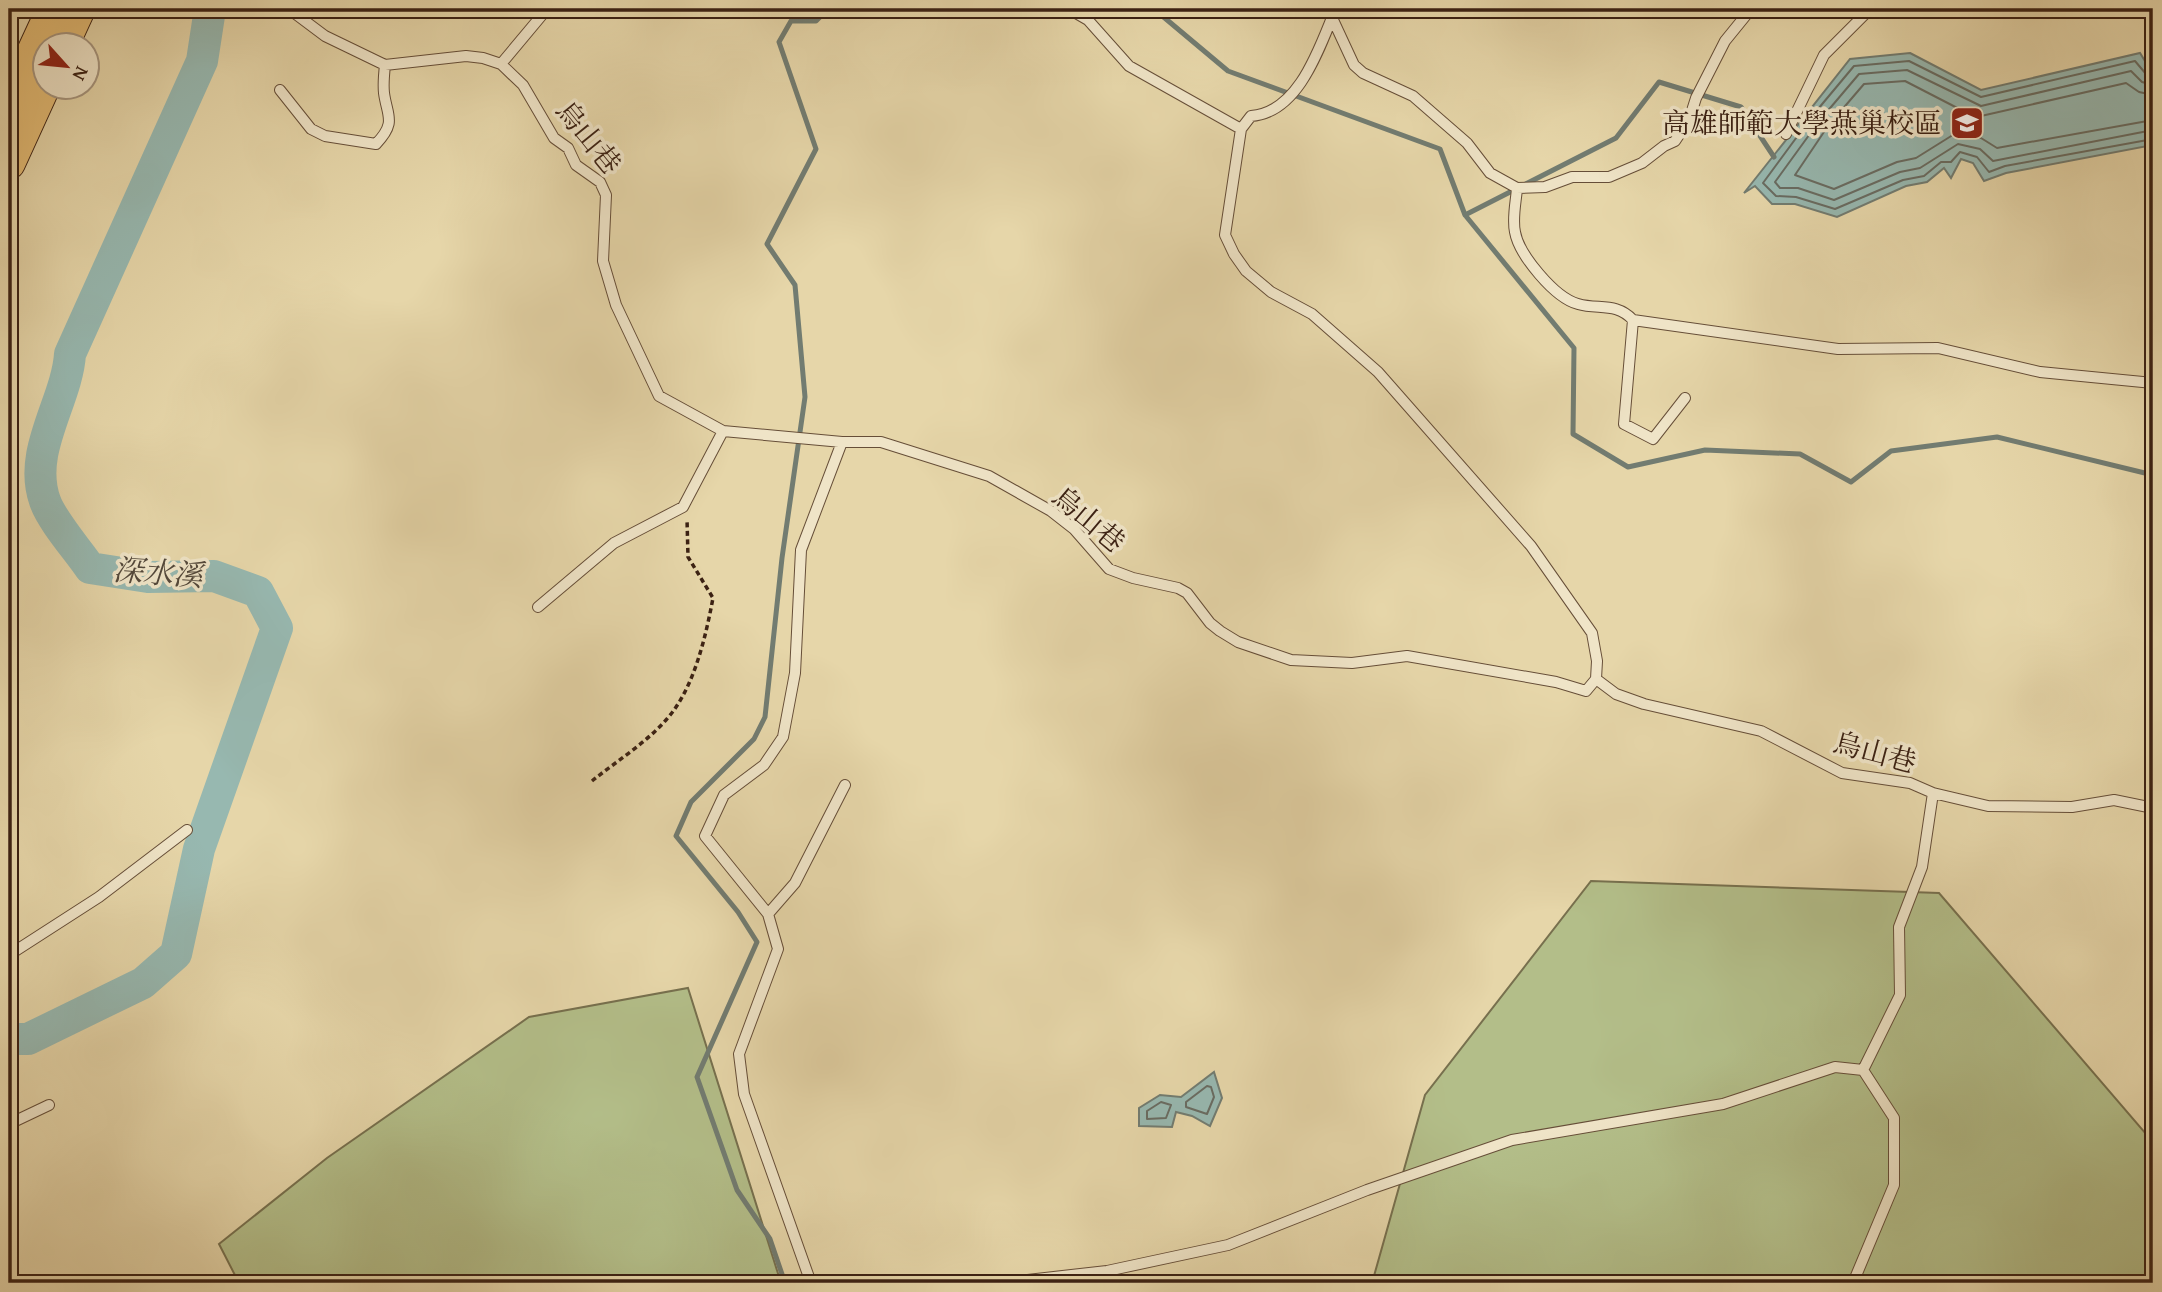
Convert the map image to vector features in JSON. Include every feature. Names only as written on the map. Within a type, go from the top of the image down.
[{"type":"main road","points":[[9,104],[52,9]]},
{"type":"main road","points":[[68,32],[79,9]]},
{"type":"main road","points":[[9,163],[37,102]]},
{"type":"lane","points":[[289,9],[335,41],[385,65],[466,56],[501,64],[547,9]]},
{"type":"lane","points":[[1069,9],[1088,20],[1129,66],[1241,129]]},
{"type":"lane","points":[[1330,12],[1354,65],[1363,73],[1413,96],[1467,144],[1490,173],[1517,188],[1545,187],[1572,177],[1609,177],[1642,163],[1664,145],[1675,141],[1689,120],[1696,98],[1725,41],[1751,9]]},
{"type":"lane","points":[[1786,134],[1824,55],[1870,9]]},
{"type":"lane","points":[[1330,12],[1319,50],[1298,85],[1275,110],[1251,116],[1241,129],[1225,235],[1246,271],[1271,292],[1312,314],[1378,372],[1531,546],[1592,633],[1597,661],[1596,679]]},
{"type":"lane","name":"烏山巷","points":[[501,64],[523,85],[554,138],[568,148],[576,165],[600,182],[606,195],[603,261],[616,305],[659,396],[723,431],[842,442],[881,442],[989,476],[1051,510],[1074,529],[1109,569],[1133,579],[1178,588],[1187,593],[1210,623],[1220,631],[1238,642],[1291,660],[1352,663],[1407,656],[1556,682],[1586,691],[1596,679],[1616,694],[1644,704],[1761,731],[1842,773],[1910,783],[1933,793],[2000,807],[2072,807],[2113,800],[2153,808]]},
{"type":"lane","points":[[280,90],[311,129],[325,136],[376,144],[383,136],[391,114],[384,94],[385,65]]},
{"type":"lane","points":[[1517,188],[1514,230],[1523,254],[1560,295],[1577,304],[1610,306],[1624,311],[1633,320],[1838,349],[1938,348],[2040,372],[2153,383]]},
{"type":"lane","points":[[1633,320],[1624,424],[1653,439],[1685,398]]},
{"type":"lane","points":[[538,607],[614,543],[683,507],[723,431]]},
{"type":"lane","points":[[811,1283],[744,1094],[739,1054],[778,949],[768,914],[705,836],[724,795],[764,765],[783,737],[795,673],[801,550],[842,442]]},
{"type":"lane","points":[[768,914],[794,883],[845,785]]},
{"type":"lane","points":[[1863,1070],[1900,995],[1899,927],[1922,867],[1933,793]]},
{"type":"lane","points":[[9,955],[99,897],[187,830]]},
{"type":"lane","points":[[1000,1283],[1107,1271],[1228,1245],[1367,1190],[1512,1140],[1723,1104],[1835,1067],[1863,1070]]},
{"type":"lane","points":[[1853,1283],[1894,1185],[1894,1118],[1863,1070]]},
{"type":"lane","points":[[9,1124],[49,1105]]},
{"type":"path","points":[[592,781],[643,741],[674,710],[707,630],[713,598],[688,557],[689,528],[683,507]]},
{"type":"green space","points":[[1591,881],[1939,893],[2153,1142],[2153,1283],[1372,1283],[1425,1095]]},
{"type":"green space","points":[[688,988],[781,1283],[239,1283],[219,1244],[327,1158],[529,1017]]},
{"type":"water","points":[[1910,53],[1981,90],[2140,53],[2153,74],[2153,145],[2006,173],[1984,181],[1973,163],[1961,159],[1951,178],[1944,168],[1927,182],[1906,186],[1837,217],[1795,204],[1772,204],[1755,186],[1744,193],[1850,59]]},
{"type":"water","points":[[1214,1072],[1222,1098],[1210,1126],[1192,1116],[1176,1112],[1172,1127],[1139,1126],[1139,1108],[1160,1095],[1181,1097]]},
{"type":"waterway","name":"深水溪","points":[[9,1039],[28,1039],[143,983],[176,954],[199,849],[277,628],[258,592],[214,576],[148,577],[90,568],[53,517],[45,501],[41,482],[44,445],[62,390],[70,354],[202,61],[210,9]]},
{"type":"waterway","points":[[785,1283],[770,1239],[737,1190],[697,1077],[757,942],[738,912],[676,836],[691,802],[754,739],[765,717],[782,558],[805,397],[795,285],[767,244],[816,149],[779,42],[791,21],[816,21],[828,9]]},
{"type":"waterway","points":[[1154,9],[1228,71],[1440,149],[1465,215],[1616,138],[1659,82],[1741,107],[1774,157]]},
{"type":"waterway","points":[[1465,215],[1574,348],[1573,434],[1628,467],[1705,450],[1800,454],[1851,482],[1891,451],[1997,437],[2153,475]]},
{"type":"place","name":"高雄師範大學燕巢校區","points":[[1967,123]]}]
